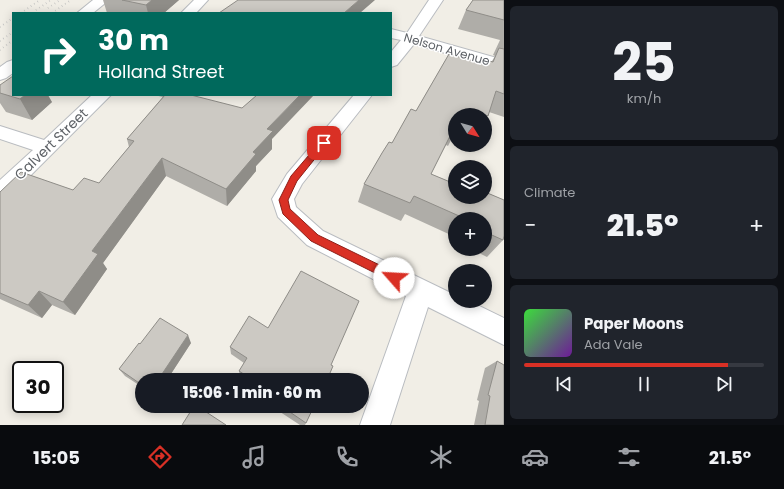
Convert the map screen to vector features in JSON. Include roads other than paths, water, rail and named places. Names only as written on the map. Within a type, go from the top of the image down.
[{"type":"street","points":[[85,12],[102,0]]},
{"type":"street","points":[[189,12],[201,0]]},
{"type":"street","points":[[392,61],[410,39],[436,0]]},
{"type":"street","name":"Nelson Avenue","points":[[392,33],[504,65]]},
{"type":"street","points":[[0,75],[12,66]]},
{"type":"street","name":"Calvert Street","points":[[0,192],[101,96]]},
{"type":"street","points":[[362,96],[294,179],[283,200],[286,211],[315,238],[504,332]]},
{"type":"street","points":[[0,132],[47,148]]},
{"type":"street","points":[[375,425],[421,291]]},
{"type":"railway","points":[[22,12],[40,0]]},
{"type":"railway","points":[[36,10],[51,0]]},
{"type":"railway","points":[[48,8],[60,0]]},
{"type":"railway","points":[[53,12],[71,0]]},
{"type":"railway","points":[[0,27],[12,19]]},
{"type":"railway","points":[[0,41],[12,33]]},
{"type":"railway","points":[[0,50],[12,41]]}]
